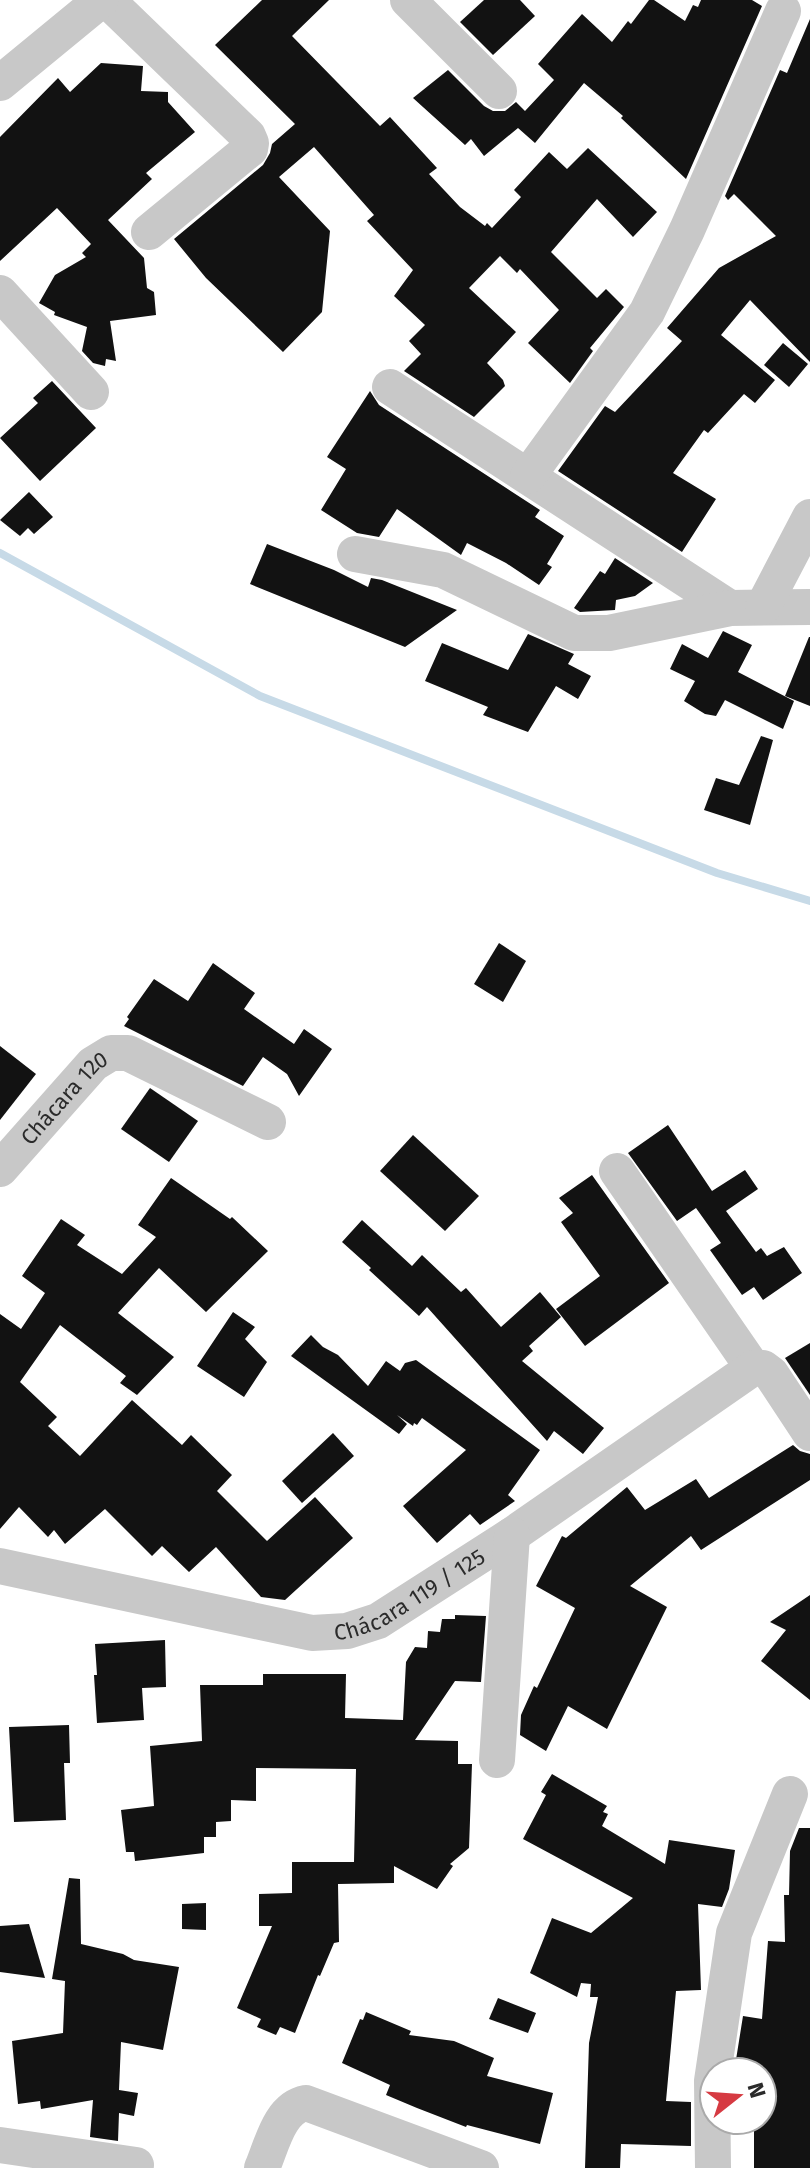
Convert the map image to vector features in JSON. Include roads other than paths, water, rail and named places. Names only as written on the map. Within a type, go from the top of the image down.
[{"type":"street","points":[[0,83],[101,0]]},
{"type":"street","points":[[107,0],[248,136],[251,143],[250,149],[149,232]]},
{"type":"street","points":[[408,0],[499,91]]},
{"type":"street","points":[[528,476],[647,312],[687,230],[783,11]]},
{"type":"street","points":[[0,293],[91,392]]},
{"type":"street","points":[[390,387],[528,476],[746,608]]},
{"type":"street","points":[[746,608],[810,517]]},
{"type":"street","points":[[355,554],[443,570],[574,633],[609,633],[746,608],[810,607]]},
{"type":"street","name":"Chácara 120","points":[[0,1169],[93,1064],[111,1053],[128,1053],[268,1122]]},
{"type":"street","points":[[617,1171],[758,1368],[771,1374],[810,1433]]},
{"type":"street","name":"Chácara 119 / 125","points":[[0,1566],[312,1633],[378,1621],[512,1535],[758,1368]]},
{"type":"street","points":[[497,1760],[512,1535]]},
{"type":"street","points":[[713,2168],[712,2081],[734,1933],[790,1794]]},
{"type":"street","points":[[262,2168],[284,2116],[295,2105],[306,2103],[481,2168]]},
{"type":"street","points":[[0,2145],[136,2165]]},
{"type":"waterway","points":[[0,553],[260,696],[717,873],[810,901]]}]
